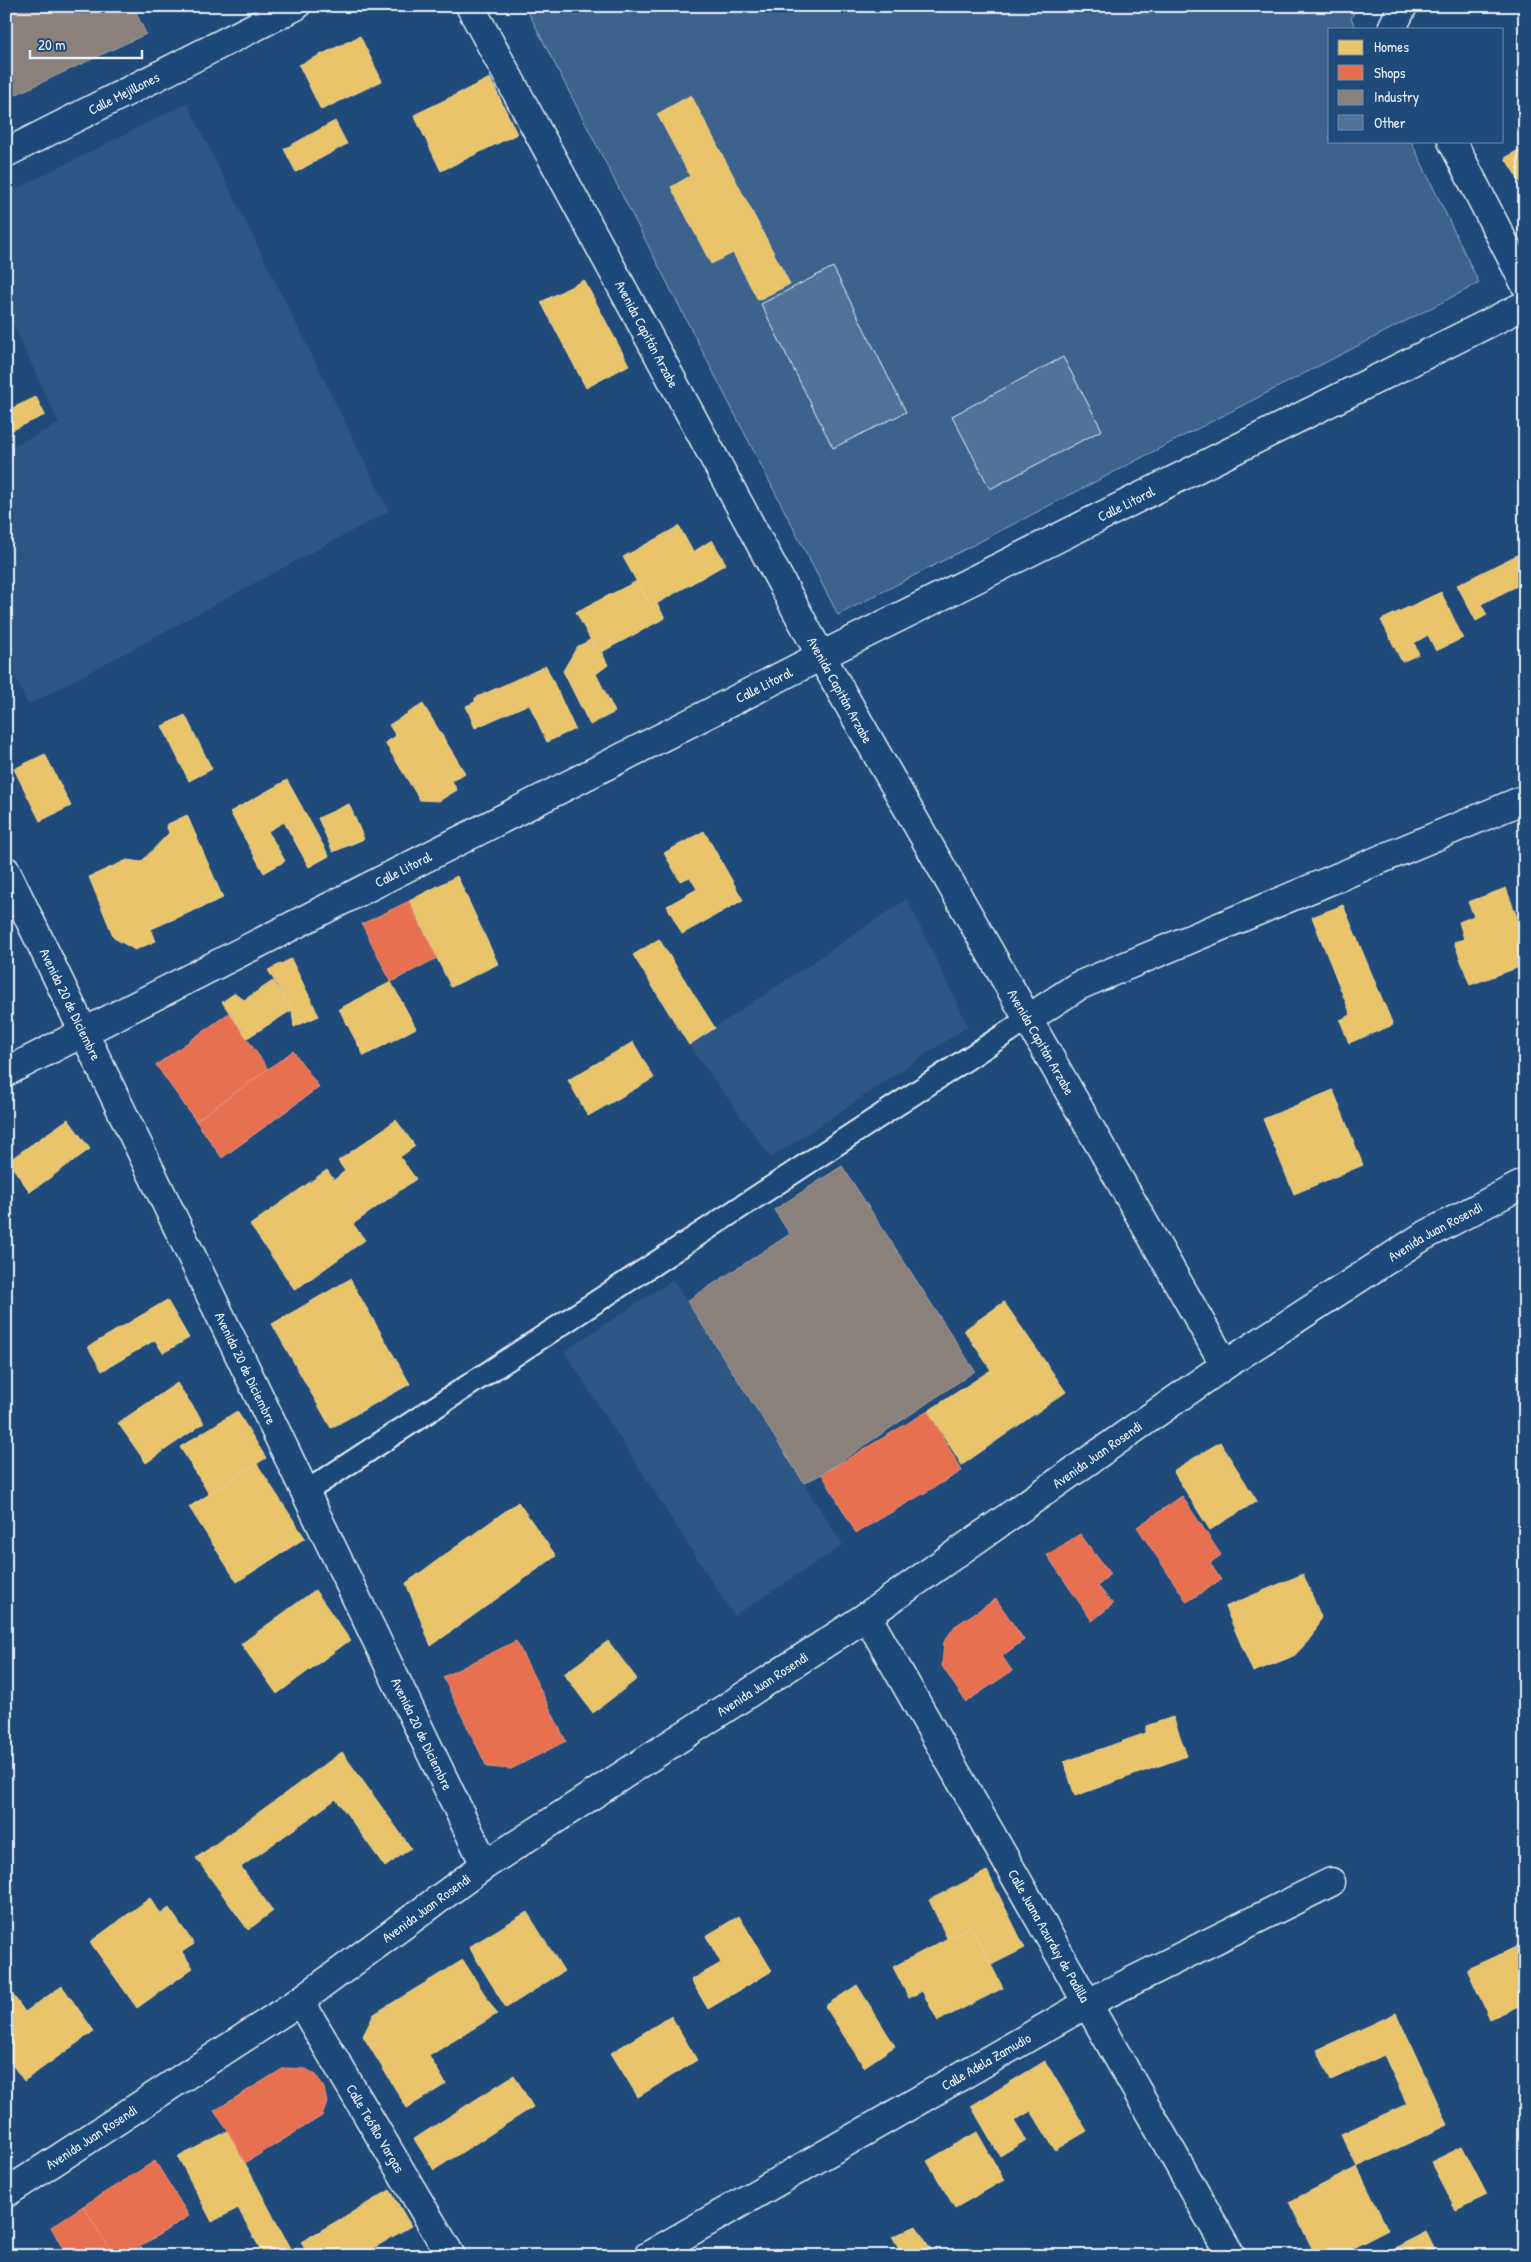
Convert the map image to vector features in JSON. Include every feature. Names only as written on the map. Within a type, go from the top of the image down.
[{"type":"main road","name":"Calle Mejillones","points":[[6,153],[296,6]]},
{"type":"main road","name":"Avenida Capitán Arzabe","points":[[470,6],[821,656],[1225,1365]]},
{"type":"main road","points":[[1394,28],[1403,6]]},
{"type":"main road","points":[[1453,142],[1525,284]]},
{"type":"main road","name":"Calle Litoral","points":[[6,1072],[821,656],[1525,305]]},
{"type":"main road","points":[[1028,1020],[1078,986],[1525,799]]},
{"type":"main road","name":"Avenida 20 de Diciembre","points":[[6,871],[304,1493],[485,1865]]},
{"type":"main road","name":"Avenida Juan Rosendi","points":[[6,2194],[300,2001],[485,1865],[867,1616],[1225,1365],[1422,1237],[1525,1183]]},
{"type":"main road","name":"Calle Juana Azurduy de Padilla","points":[[867,1616],[1231,2256]]},
{"type":"main road","name":"Calle Adela Zamudio","points":[[648,2256],[1088,2004],[1330,1882]]},
{"type":"main road","name":"Calle Teófilo Vargas","points":[[300,2001],[451,2256]]},
{"type":"lane","points":[[304,1493],[1028,1020]]},
{"type":"shaded area","points":[[525,6],[1358,6],[1351,18],[1356,28],[1328,28],[1328,142],[1411,142],[1479,283],[838,615]]},
{"type":"shaded area","points":[[187,103],[389,511],[28,705],[6,659],[6,449],[59,424],[6,309],[6,194]]},
{"type":"shaded area","points":[[907,899],[968,1026],[771,1158],[689,1045]]},
{"type":"shaded area","points":[[673,1280],[843,1545],[734,1616],[564,1351]]},
{"type":"building: Homes","points":[[360,36],[382,81],[321,110],[299,65]]},
{"type":"building: Homes","points":[[490,78],[517,134],[441,171],[414,115]]},
{"type":"building: Homes","points":[[691,95],[790,284],[758,300],[733,253],[711,264],[671,187],[690,176],[657,114]]},
{"type":"building: Homes","points":[[335,121],[347,144],[296,172],[284,149]]},
{"type":"building: Homes","points":[[1525,146],[1525,190],[1505,158]]},
{"type":"building: Homes","points":[[584,280],[629,365],[586,388],[541,302]]},
{"type":"building: Homes","points":[[36,397],[45,415],[6,433],[6,411]]},
{"type":"building: Homes","points":[[679,526],[693,552],[712,540],[726,564],[651,607],[623,557]]},
{"type":"building: Homes","points":[[1525,551],[1525,582],[1481,604],[1487,615],[1476,621],[1457,585]]},
{"type":"building: Homes","points":[[637,581],[651,607],[657,604],[665,618],[598,654],[576,612]]},
{"type":"building: Homes","points":[[1441,592],[1463,638],[1436,651],[1428,635],[1414,643],[1419,654],[1402,662],[1381,620]]},
{"type":"building: Homes","points":[[590,640],[598,654],[602,653],[608,665],[596,674],[615,712],[590,725],[563,671],[577,647]]},
{"type":"building: Homes","points":[[546,666],[575,729],[547,742],[529,704],[475,728],[466,706],[475,702],[475,698]]},
{"type":"building: Homes","points":[[423,704],[465,773],[452,781],[457,790],[439,801],[420,800],[385,743],[396,736],[389,725]]},
{"type":"building: Homes","points":[[185,715],[212,769],[189,781],[162,726]]},
{"type":"building: Homes","points":[[45,754],[71,806],[40,821],[14,769]]},
{"type":"building: Homes","points":[[287,780],[329,856],[309,867],[284,822],[268,831],[285,861],[264,873],[230,812]]},
{"type":"building: Homes","points":[[349,804],[364,839],[333,852],[318,818]]},
{"type":"building: Homes","points":[[187,815],[223,898],[151,929],[156,941],[135,950],[114,938],[89,877],[127,860],[141,862],[169,833],[166,825]]},
{"type":"building: Homes","points":[[704,831],[743,900],[682,934],[667,906],[697,889],[690,877],[680,881],[664,853]]},
{"type":"building: Homes","points":[[457,876],[498,964],[451,987],[409,901]]},
{"type":"building: Homes","points":[[1506,888],[1525,939],[1525,965],[1470,985],[1454,942],[1464,939],[1459,922],[1474,916],[1468,902]]},
{"type":"building: Homes","points":[[1343,905],[1393,1025],[1349,1043],[1340,1020],[1351,1015],[1312,917]]},
{"type":"building: Homes","points":[[659,939],[715,1028],[689,1045],[633,955]]},
{"type":"building: Homes","points":[[291,959],[319,1016],[294,1027],[292,1010],[268,970]]},
{"type":"building: Homes","points":[[273,981],[292,1010],[247,1038],[222,1002],[235,993],[244,1000]]},
{"type":"building: Homes","points":[[391,982],[416,1028],[364,1056],[339,1009]]},
{"type":"building: Homes","points":[[633,1042],[654,1078],[588,1116],[568,1080]]},
{"type":"building: Homes","points":[[1333,1090],[1363,1165],[1294,1194],[1263,1119]]},
{"type":"building: Homes","points":[[68,1119],[90,1149],[30,1192],[8,1161]]},
{"type":"building: Homes","points":[[396,1120],[415,1146],[400,1157],[416,1179],[353,1224],[365,1240],[295,1290],[250,1225],[327,1170],[334,1180],[345,1171],[338,1161]]},
{"type":"building: Homes","points":[[350,1279],[410,1384],[331,1428],[272,1324]]},
{"type":"building: Homes","points":[[167,1300],[189,1338],[163,1353],[155,1340],[102,1371],[88,1347]]},
{"type":"building: Homes","points":[[1004,1302],[1066,1392],[962,1465],[928,1411],[991,1370],[964,1330]]},
{"type":"building: Homes","points":[[177,1383],[204,1423],[146,1463],[118,1423]]},
{"type":"building: Homes","points":[[237,1411],[266,1458],[209,1494],[180,1447]]},
{"type":"building: Homes","points":[[1220,1442],[1257,1501],[1210,1530],[1173,1471]]},
{"type":"building: Homes","points":[[257,1464],[305,1538],[237,1582],[189,1507]]},
{"type":"building: Homes","points":[[518,1502],[556,1556],[431,1646],[406,1583]]},
{"type":"building: Homes","points":[[1303,1574],[1321,1617],[1313,1636],[1294,1656],[1253,1672],[1225,1607]]},
{"type":"building: Homes","points":[[315,1590],[350,1640],[277,1694],[241,1644]]},
{"type":"building: Homes","points":[[608,1641],[637,1679],[593,1713],[564,1674]]},
{"type":"building: Homes","points":[[1173,1717],[1187,1756],[1075,1796],[1064,1762],[1146,1733],[1146,1726]]},
{"type":"building: Homes","points":[[342,1752],[411,1848],[385,1867],[336,1799],[241,1867],[273,1911],[248,1930],[196,1858]]},
{"type":"building: Homes","points":[[987,1871],[1025,1948],[991,1965],[971,1926],[947,1938],[929,1900]]},
{"type":"building: Homes","points":[[150,1898],[161,1914],[169,1908],[194,1944],[182,1952],[193,1968],[137,2008],[90,1942]]},
{"type":"building: Homes","points":[[527,1912],[564,1971],[506,2008],[469,1947]]},
{"type":"building: Homes","points":[[739,1916],[772,1971],[708,2009],[691,1980],[721,1963],[706,1936]]},
{"type":"building: Homes","points":[[971,1926],[1003,1988],[938,2021],[922,1991],[909,1998],[893,1967]]},
{"type":"building: Homes","points":[[1525,1943],[1525,2003],[1490,2019],[1467,1969]]},
{"type":"building: Homes","points":[[463,1960],[497,2014],[429,2056],[446,2084],[407,2108],[363,2036],[374,2014]]},
{"type":"building: Homes","points":[[6,1985],[25,2012],[62,1986],[94,2031],[24,2081],[6,2056]]},
{"type":"building: Homes","points":[[857,1985],[895,2046],[864,2067],[825,2006]]},
{"type":"building: Homes","points":[[1396,2013],[1448,2125],[1357,2167],[1341,2134],[1407,2104],[1384,2055],[1331,2080],[1317,2050]]},
{"type":"building: Homes","points":[[671,2016],[697,2060],[638,2097],[611,2053]]},
{"type":"building: Homes","points":[[1045,2061],[1087,2131],[1055,2150],[1031,2111],[1014,2121],[1026,2140],[1000,2156],[971,2106]]},
{"type":"building: Homes","points":[[514,2075],[533,2107],[434,2170],[414,2139]]},
{"type":"building: Homes","points":[[228,2131],[294,2256],[264,2256],[238,2208],[212,2222],[178,2157]]},
{"type":"building: Homes","points":[[977,2132],[1004,2180],[955,2208],[927,2161]]},
{"type":"building: Homes","points":[[1462,2147],[1487,2195],[1456,2210],[1431,2162]]},
{"type":"building: Homes","points":[[1357,2167],[1388,2230],[1337,2256],[1316,2256],[1289,2202]]},
{"type":"building: Homes","points":[[390,2190],[411,2226],[360,2256],[309,2256],[301,2242]]},
{"type":"building: Homes","points":[[916,2226],[935,2256],[903,2256],[892,2237]]},
{"type":"building: Homes","points":[[1426,2232],[1435,2250],[1423,2256],[1379,2256]]},
{"type":"building: Shops","points":[[409,901],[437,958],[391,982],[362,924]]},
{"type":"building: Shops","points":[[229,1013],[268,1069],[196,1121],[156,1065]]},
{"type":"building: Shops","points":[[293,1051],[319,1087],[222,1158],[196,1121]]},
{"type":"building: Shops","points":[[928,1411],[962,1471],[856,1533],[822,1474]]},
{"type":"building: Shops","points":[[1182,1496],[1221,1555],[1210,1563],[1221,1580],[1187,1602],[1137,1527]]},
{"type":"building: Shops","points":[[1080,1534],[1110,1574],[1098,1586],[1113,1604],[1092,1621],[1047,1555]]},
{"type":"building: Shops","points":[[996,1599],[1024,1640],[1002,1656],[1012,1671],[966,1702],[942,1666],[944,1642],[955,1626]]},
{"type":"building: Shops","points":[[516,1641],[566,1741],[511,1769],[487,1767],[443,1677]]},
{"type":"building: Shops","points":[[284,2068],[306,2069],[316,2075],[324,2088],[327,2103],[322,2116],[245,2163],[228,2131],[214,2111]]},
{"type":"building: Shops","points":[[155,2161],[189,2216],[125,2256],[114,2256],[83,2206]]},
{"type":"building: Shops","points":[[83,2206],[114,2256],[67,2256],[51,2227]]},
{"type":"building: Industry","points":[[6,6],[133,6],[146,34],[6,99]]},
{"type":"building: Industry","points":[[842,1166],[975,1371],[822,1474],[804,1483],[687,1301],[790,1234],[774,1210]]},
{"type":"building: Other","points":[[833,267],[906,412],[833,448],[761,304]]},
{"type":"building: Other","points":[[1063,357],[1102,430],[990,489],[952,416]]}]
